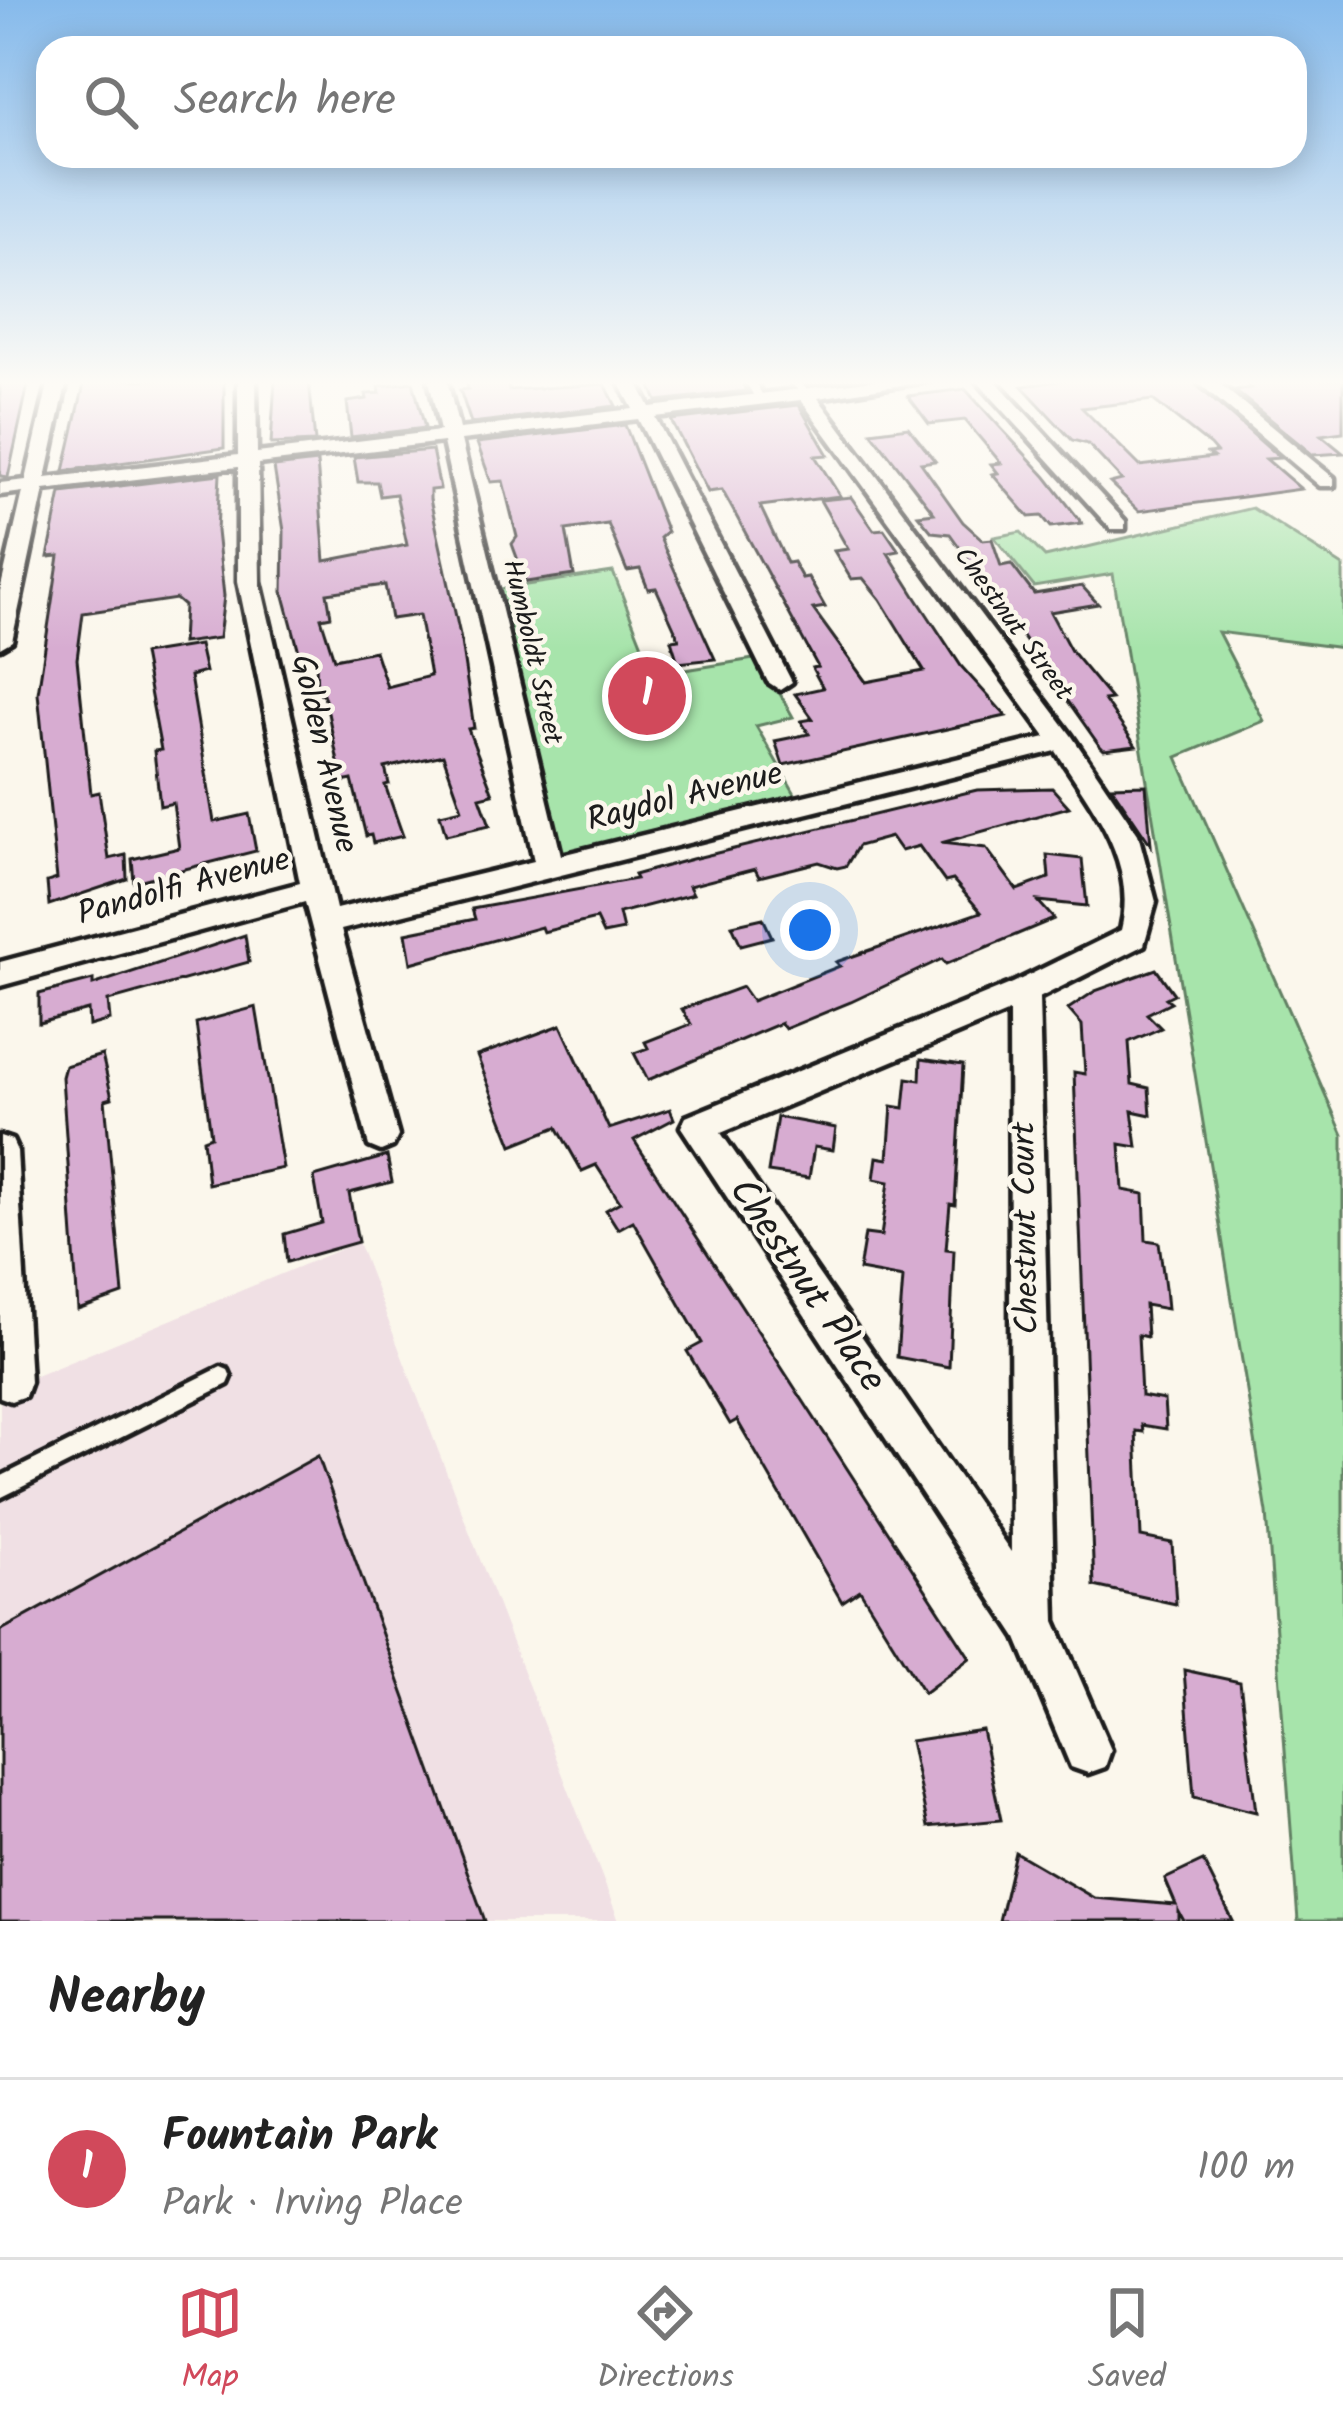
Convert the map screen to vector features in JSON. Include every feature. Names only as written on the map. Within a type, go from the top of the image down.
[{"type":"street","points":[[0,640],[40,470]]},
{"type":"street","points":[[0,489],[184,470]]},
{"type":"street","name":"Golden Avenue","points":[[248,470],[249,581],[316,889],[381,1136]]},
{"type":"street","name":"Humboldt Street","points":[[459,470],[550,868]]},
{"type":"street","points":[[671,470],[780,682]]},
{"type":"street","name":"Chestnut Street","points":[[861,470],[1062,742],[1128,842],[1142,902],[1134,937],[1024,992]]},
{"type":"street","points":[[1067,470],[1118,526]]},
{"type":"street","points":[[1313,470],[1328,482]]},
{"type":"street","name":"Raydol Avenue","points":[[325,923],[1062,742]]},
{"type":"street","name":"Pandolfi Avenue","points":[[0,974],[316,889]]},
{"type":"street","name":"Chestnut Place","points":[[1024,992],[698,1126],[1033,1622],[1088,1750]]},
{"type":"street","name":"Chestnut Court","points":[[1024,992],[1033,1622]]},
{"type":"street","points":[[0,1150],[11,1382]]},
{"type":"lane","points":[[0,1488],[221,1377]]},
{"type":"shaded area","points":[[358,1242],[619,1921],[0,1921],[0,1391]]},
{"type":"green space","points":[[1252,508],[1343,566],[1343,648],[1218,632],[1264,721],[1177,757],[1343,1135],[1343,1921],[1298,1921],[1267,1513],[1113,574],[1034,587],[994,537],[1021,532],[1045,557]]},
{"type":"green space","points":[[613,572],[654,675],[760,658],[793,717],[756,726],[798,799],[555,860],[487,591]]},
{"type":"building","points":[[274,470],[318,470],[325,561],[407,545],[396,494],[380,496],[377,482],[358,482],[356,470],[436,470],[440,489],[430,490],[430,499],[460,635],[474,728],[468,729],[493,794],[480,797],[490,825],[446,835],[440,814],[462,809],[443,755],[385,768],[389,784],[385,785],[403,836],[373,843],[371,835],[366,836],[352,780],[342,782],[326,703],[323,694],[317,695],[316,660],[302,663],[283,592],[284,531]],"holes":[[[385,585],[391,619],[419,615],[430,676],[387,687],[375,651],[334,659],[321,618],[331,616],[327,593]]]},
{"type":"building","points":[[487,470],[643,470],[667,532],[660,538],[715,659],[678,663],[671,640],[679,639],[656,588],[648,589],[640,569],[627,571],[608,524],[566,530],[574,575],[526,582],[512,544],[517,537],[503,481],[491,482]]},
{"type":"building","points":[[697,470],[824,470],[840,496],[760,506],[787,563],[793,562],[802,578],[808,577],[825,607],[813,609],[866,682],[924,671],[880,599],[863,578],[851,579],[834,551],[848,549],[820,500],[851,497],[874,530],[884,529],[899,551],[888,553],[917,599],[961,666],[1006,716],[783,765],[775,741],[809,734],[801,721],[813,719],[795,694],[823,688],[812,668],[818,667],[722,490],[708,492]]},
{"type":"building","points":[[900,470],[926,470],[963,522],[983,540],[992,539],[1001,566],[1011,564],[1034,594],[1082,586],[1098,604],[1050,612],[1071,651],[1111,699],[1104,700],[1136,746],[1104,750],[1099,745],[950,534],[932,532],[918,515],[934,513]]},
{"type":"building","points":[[995,470],[1039,470],[1082,523],[1051,527],[1042,516],[1029,517],[992,474],[998,473]]},
{"type":"building","points":[[1112,470],[1278,470],[1301,489],[1139,511],[1110,483],[1122,480]]},
{"type":"building","points":[[220,474],[217,531],[224,596],[219,638],[182,643],[184,606],[176,599],[83,613],[77,659],[91,794],[99,792],[109,859],[126,855],[127,879],[49,905],[47,882],[57,879],[38,693],[59,556],[48,557],[61,493]]},
{"type":"building","points":[[199,645],[205,672],[190,676],[214,822],[249,814],[256,851],[134,882],[132,859],[179,848],[173,803],[160,806],[154,751],[161,750],[143,654]]},
{"type":"building","points":[[1146,785],[1151,845],[1111,786]]},
{"type":"building","points":[[1052,788],[1069,807],[941,843],[986,848],[1017,890],[1049,878],[1047,855],[1082,859],[1087,906],[1038,901],[1054,919],[946,964],[942,959],[851,1002],[785,1029],[781,1023],[648,1080],[634,1053],[648,1048],[645,1042],[691,1024],[682,1009],[742,987],[752,1001],[840,966],[836,962],[981,912],[953,880],[945,882],[919,846],[901,851],[891,837],[858,846],[846,866],[819,862],[759,877],[755,869],[689,886],[693,894],[619,913],[623,930],[603,934],[596,919],[543,932],[541,927],[411,963],[406,933],[475,919],[472,909],[636,879],[634,875],[692,859],[977,790]]},
{"type":"building","points":[[763,918],[772,937],[741,945],[732,925]]},
{"type":"building","points":[[245,935],[249,962],[108,1001],[110,1020],[89,1026],[88,1010],[39,1023],[39,994],[93,980],[93,985]]},
{"type":"building","points":[[1156,969],[1174,994],[1166,998],[1171,1002],[1147,1014],[1161,1028],[1129,1042],[1132,1084],[1149,1088],[1151,1115],[1132,1111],[1137,1147],[1120,1144],[1123,1190],[1144,1194],[1146,1240],[1159,1242],[1165,1288],[1167,1309],[1145,1305],[1147,1337],[1138,1335],[1141,1396],[1164,1400],[1166,1429],[1142,1425],[1143,1432],[1136,1431],[1141,1537],[1172,1543],[1176,1604],[1094,1586],[1074,1072],[1085,1074],[1082,1025],[1068,1009],[1095,991]]},
{"type":"building","points":[[256,1007],[283,1168],[208,1184],[203,1139],[211,1136],[196,1023]]},
{"type":"building","points":[[561,1025],[609,1129],[670,1109],[674,1119],[634,1140],[970,1658],[924,1693],[860,1590],[842,1602],[737,1420],[730,1424],[687,1351],[702,1343],[633,1221],[618,1229],[606,1210],[620,1202],[596,1165],[582,1171],[557,1127],[512,1145],[477,1056]]},
{"type":"building","points":[[102,1055],[112,1098],[105,1100],[123,1294],[78,1310],[62,1077],[65,1066]]},
{"type":"building","points":[[921,1059],[963,1065],[955,1205],[950,1204],[946,1249],[954,1250],[949,1367],[897,1357],[903,1278],[859,1270],[865,1234],[881,1236],[889,1182],[874,1179],[877,1157],[888,1159],[892,1106],[904,1108],[907,1078],[920,1080]]},
{"type":"building","points":[[777,1117],[836,1128],[833,1150],[814,1147],[809,1178],[768,1172]]},
{"type":"building","points":[[387,1156],[392,1182],[349,1193],[358,1242],[287,1262],[284,1234],[322,1223],[314,1177]]},
{"type":"building","points":[[318,1456],[485,1921],[0,1921],[0,1631]]},
{"type":"building","points":[[1184,1670],[1240,1682],[1256,1812],[1194,1797]]},
{"type":"building","points":[[982,1730],[1001,1820],[928,1827],[910,1741]]},
{"type":"building","points":[[1015,1852],[1094,1898],[1176,1905],[1165,1879],[1203,1861],[1233,1921],[1184,1921],[1179,1912],[1179,1921],[999,1921]]},
{"type":"place","name":"Fountain Park","points":[[647,696]]}]
